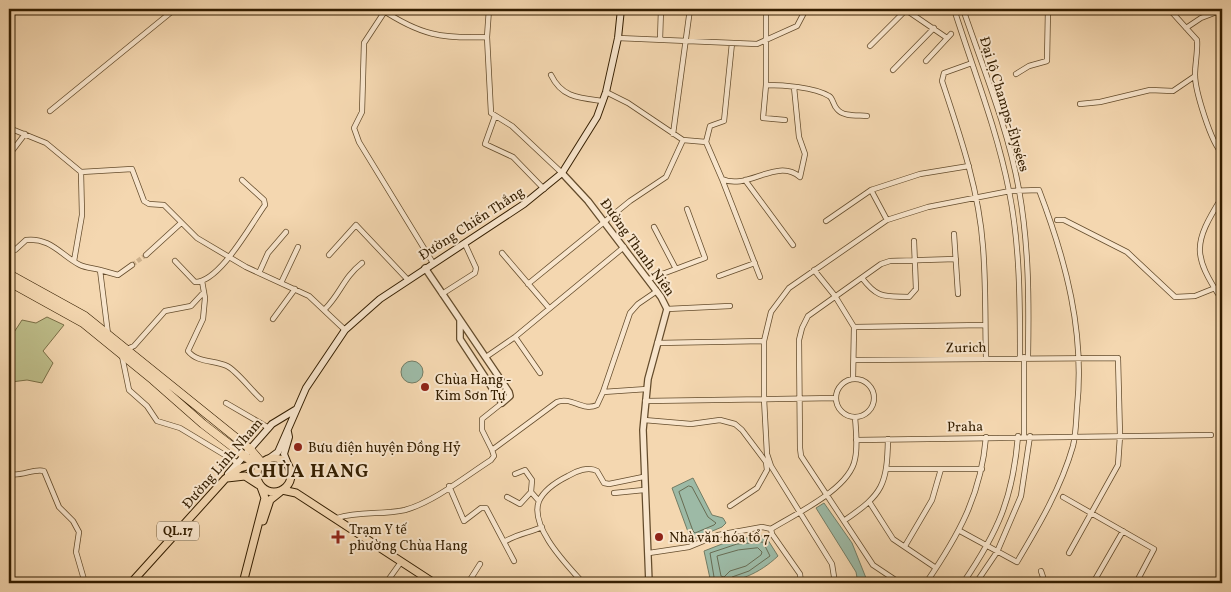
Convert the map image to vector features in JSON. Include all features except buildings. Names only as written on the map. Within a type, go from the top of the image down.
[{"type":"highway","points":[[9,274],[85,316],[108,334],[203,424],[261,463]]},
{"type":"highway","points":[[9,282],[83,323],[112,346],[124,351]]},
{"type":"main road","name":"Đường Chiến Thắng","points":[[261,463],[278,452],[288,432],[295,410],[315,372],[345,330],[380,299],[424,268],[465,244],[544,189],[562,173],[588,134],[603,101],[618,38],[620,9]]},
{"type":"main road","name":"Đường Linh Nham","points":[[133,581],[269,428],[295,410]]},
{"type":"main road","name":"Đường Chiến Thắng","points":[[288,432],[289,437],[284,454],[290,472]]},
{"type":"main road","points":[[243,583],[265,498],[257,474],[261,463],[279,459],[290,472],[292,485],[296,493]]},
{"type":"main road","name":"QL.17","points":[[225,479],[240,468],[261,463]]},
{"type":"main road","points":[[259,527],[270,500],[288,484],[290,472]]},
{"type":"main road","points":[[225,479],[245,476],[270,492],[281,490],[296,493],[434,583]]},
{"type":"street","points":[[10,15],[18,9]]},
{"type":"street","points":[[116,9],[120,12],[125,9]]},
{"type":"street","points":[[50,111],[175,9]]},
{"type":"street","points":[[489,9],[487,37],[490,75],[489,108],[495,116],[512,126],[562,173]]},
{"type":"street","points":[[660,40],[661,9]]},
{"type":"street","points":[[673,134],[690,9]]},
{"type":"street","points":[[738,9],[743,9]]},
{"type":"street","points":[[766,9],[766,85],[763,118],[785,120]]},
{"type":"street","points":[[618,38],[757,44],[797,26],[806,9]]},
{"type":"street","points":[[899,9],[906,10],[947,38]]},
{"type":"street","name":"Đại lộ Champs-Élysées","points":[[954,9],[999,147],[1010,191],[1020,284],[1024,357]]},
{"type":"street","name":"Đại lộ Champs-Élysées","points":[[963,9],[1008,144],[1019,190],[1029,282],[1021,436],[1015,472],[1010,494],[988,547],[963,583]]},
{"type":"street","points":[[1016,74],[1029,66],[1047,61],[1048,9]]},
{"type":"street","points":[[1169,9],[1197,40],[1195,76],[1201,103],[1216,146],[1222,152]]},
{"type":"street","points":[[433,263],[359,142],[354,128],[362,112],[364,43],[383,10],[435,36],[458,38],[487,37]]},
{"type":"street","points":[[870,46],[906,10]]},
{"type":"street","points":[[1186,28],[1201,18],[1222,10]]},
{"type":"street","points":[[893,70],[934,28]]},
{"type":"street","points":[[926,61],[951,34]]},
{"type":"street","points":[[732,42],[724,121],[710,126],[706,142],[760,277]]},
{"type":"street","points":[[972,63],[944,73],[942,81],[969,166],[976,199],[983,246],[986,358]]},
{"type":"street","points":[[551,75],[556,86],[567,95],[603,101]]},
{"type":"street","points":[[1080,104],[1100,102],[1148,90],[1173,91],[1195,76]]},
{"type":"street","points":[[766,85],[794,87],[830,96],[842,112],[867,116]]},
{"type":"street","points":[[722,179],[729,181],[745,180],[782,169],[794,172],[800,177],[805,154],[799,137],[794,87]]},
{"type":"street","points":[[606,92],[628,103],[683,140],[706,142]]},
{"type":"street","points":[[495,116],[485,144],[513,158],[544,189]]},
{"type":"street","points":[[9,128],[46,143],[81,172],[132,169],[144,201],[149,204],[164,205],[197,238],[228,257],[309,296],[325,309],[345,330]]},
{"type":"street","points":[[9,155],[25,134]]},
{"type":"street","points":[[528,284],[605,221],[666,177],[683,140]]},
{"type":"street","points":[[826,221],[871,190],[920,174],[969,166]]},
{"type":"street","points":[[74,261],[82,215],[81,172]]},
{"type":"street","name":"Đường Thanh Niên","points":[[562,173],[605,221],[649,279],[667,309],[646,389],[645,401],[643,477],[649,553],[649,583]]},
{"type":"street","points":[[175,260],[195,282],[214,275],[266,202],[242,180]]},
{"type":"street","points":[[745,180],[793,244]]},
{"type":"street","points":[[871,190],[887,220]]},
{"type":"street","points":[[835,583],[832,564],[771,466],[767,454],[764,399],[764,341],[771,312],[777,301],[789,288],[887,220],[918,210],[1010,191],[1039,190],[1061,248],[1073,298],[1080,357],[1075,435],[1053,498],[1017,562],[960,531]]},
{"type":"street","points":[[1222,197],[1211,214],[1198,248],[1200,262],[1222,300]]},
{"type":"street","points":[[649,279],[705,258],[687,209]]},
{"type":"street","points":[[1057,220],[1064,220],[1126,252],[1175,297],[1195,296],[1214,288]]},
{"type":"street","points":[[146,255],[181,223]]},
{"type":"street","points":[[329,255],[352,226],[356,225],[408,280]]},
{"type":"street","points":[[654,227],[676,269]]},
{"type":"street","points":[[259,273],[268,253],[286,232]]},
{"type":"street","points":[[954,234],[958,294]]},
{"type":"street","points":[[9,252],[15,250],[26,240],[37,240],[59,249],[79,265],[118,275],[132,265]]},
{"type":"street","points":[[862,278],[874,293],[881,296],[909,297],[916,289],[914,241]]},
{"type":"street","points":[[442,294],[475,273],[476,268],[465,244]]},
{"type":"street","points":[[281,283],[298,247]]},
{"type":"street","points":[[486,357],[515,337],[624,247]]},
{"type":"street","points":[[502,253],[549,308]]},
{"type":"street","points":[[900,583],[873,565],[828,494],[801,456],[799,340],[808,316],[881,264],[890,261],[956,259]]},
{"type":"street","points":[[325,309],[336,298],[338,290],[348,275],[362,263]]},
{"type":"street","points":[[719,276],[754,264]]},
{"type":"street","points":[[337,518],[356,513],[403,510],[418,506],[491,460],[494,456],[482,430],[482,419],[510,396],[510,392],[424,268]]},
{"type":"street","points":[[100,270],[108,334]]},
{"type":"street","points":[[814,270],[835,296],[854,327],[854,378]]},
{"type":"street","points":[[202,281],[204,292],[203,319],[188,352],[193,357],[220,363],[234,370],[244,384],[261,399]]},
{"type":"street","points":[[273,319],[294,289]]},
{"type":"street","points":[[492,450],[557,402],[569,400],[585,407],[593,407],[600,400],[630,313],[638,304],[657,291]]},
{"type":"street","points":[[204,292],[191,306],[165,311],[134,346],[124,351],[129,390],[146,406],[157,421],[180,428],[238,463]]},
{"type":"street","points":[[667,309],[730,306]]},
{"type":"street","points":[[460,320],[460,339],[502,403]]},
{"type":"street","points":[[854,327],[985,325]]},
{"type":"street","points":[[515,337],[540,373]]},
{"type":"street","points":[[657,344],[764,341]]},
{"type":"street","name":"Zurich","points":[[854,360],[1024,357],[1118,358],[1120,436]]},
{"type":"street","points":[[854,378],[871,386],[875,399],[871,410],[855,417],[844,413],[840,409],[836,398],[839,387],[854,378]]},
{"type":"street","points":[[603,392],[646,389]]},
{"type":"street","points":[[645,401],[836,398]]},
{"type":"street","points":[[226,402],[269,428]]},
{"type":"street","points":[[649,553],[689,547],[718,535],[762,527],[771,529],[828,494],[850,474],[855,460],[855,417]]},
{"type":"street","points":[[644,420],[691,424],[720,420],[735,424],[742,430],[766,462],[767,470],[757,488],[730,506]]},
{"type":"street","name":"Praha","points":[[856,440],[1211,434]]},
{"type":"street","points":[[976,583],[997,552],[1021,496],[1030,436]]},
{"type":"street","points":[[1068,553],[1118,466],[1120,436]]},
{"type":"street","points":[[926,583],[960,531],[978,488],[986,437]]},
{"type":"street","points":[[844,520],[870,503],[881,486],[888,469],[888,439]]},
{"type":"street","points":[[583,583],[553,548],[542,527],[538,514],[539,500],[548,489],[568,476],[589,469],[597,471],[604,483],[609,484],[643,477]]},
{"type":"street","points":[[888,469],[982,469]]},
{"type":"street","points":[[905,546],[932,500],[941,469]]},
{"type":"street","points":[[515,474],[525,470],[532,480],[532,492],[539,500]]},
{"type":"street","points":[[9,474],[21,475],[44,471],[59,507],[73,521],[79,532],[76,552],[86,583]]},
{"type":"street","points":[[450,486],[462,519],[467,520],[481,508],[486,508],[514,560]]},
{"type":"street","points":[[614,494],[644,490]]},
{"type":"street","points":[[506,497],[520,504],[532,492]]},
{"type":"street","points":[[1063,497],[1154,549],[1136,583]]},
{"type":"street","points":[[870,503],[893,539],[936,568]]},
{"type":"street","points":[[504,542],[520,533],[530,532],[542,527]]},
{"type":"street","points":[[771,529],[772,534],[800,574],[801,583]]},
{"type":"street","points":[[1094,583],[1123,531]]},
{"type":"street","points":[[386,583],[401,562]]},
{"type":"street","points":[[468,583],[480,564]]},
{"type":"street","points":[[1041,571],[1045,583]]},
{"type":"street","points":[[133,581],[145,583]]},
{"type":"green space","points":[[47,317],[64,325],[43,351],[53,363],[42,383],[27,380],[11,382],[9,386],[9,340],[22,320],[36,323]]},
{"type":"water","points":[[412,361],[422,368],[423,372],[416,382],[412,383],[402,376],[401,372],[408,362]]},
{"type":"water","points":[[693,478],[712,515],[723,518],[726,523],[722,527],[691,540],[672,488]]},
{"type":"water","points":[[824,503],[852,543],[866,578],[871,583],[858,583],[856,572],[816,508]]},
{"type":"water","points":[[766,537],[778,556],[763,568],[747,576],[721,583],[711,583],[704,551],[735,539]]},
{"type":"tunnel","points":[[132,265],[146,255]]},
{"type":"place","name":"Chùa Hang - Kim Sơn Tự","points":[[425,387]]},
{"type":"place","name":"Bưu điện huyện Đồng Hỷ","points":[[298,447]]},
{"type":"place","name":"Trạm Y tế phường Chùa Hang","points":[[338,537]]},
{"type":"place","name":"Nhà văn hóa tổ 7","points":[[659,537]]},
{"type":"district","name":"CHÙA HANG","points":[[309,470]]}]
